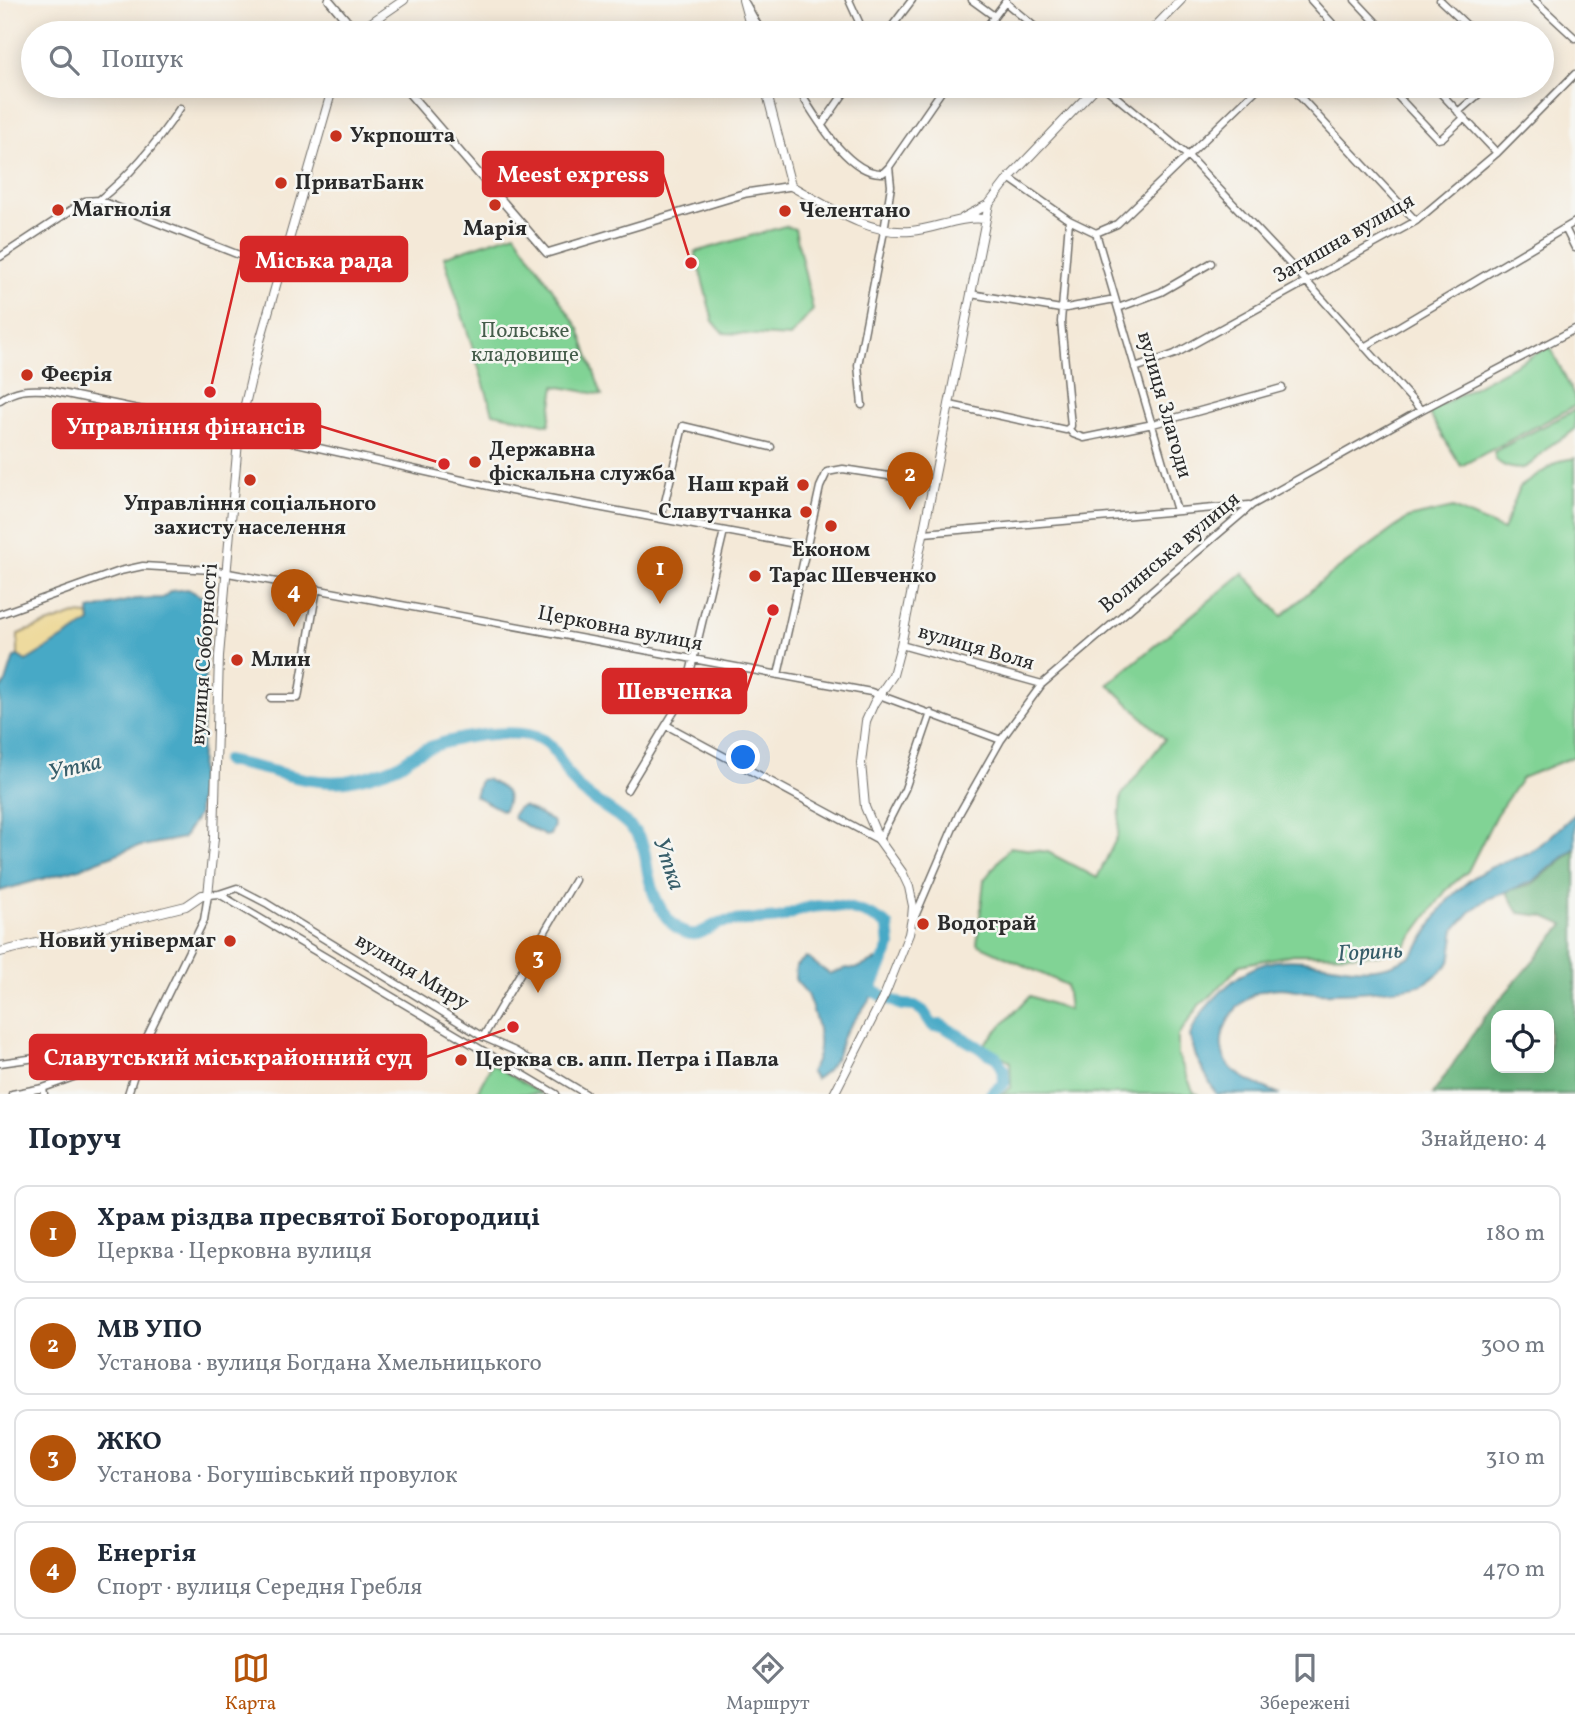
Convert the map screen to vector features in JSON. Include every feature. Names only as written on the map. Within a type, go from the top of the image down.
[{"type":"main road","points":[[374,21],[404,0]]},
{"type":"main road","points":[[744,0],[749,21]]},
{"type":"main road","points":[[1161,21],[1181,0]]},
{"type":"main road","name":"вулиця Соборності","points":[[208,895],[214,838],[219,656],[239,430],[280,271],[330,98]]},
{"type":"main road","points":[[768,98],[791,186],[859,222],[884,230],[921,230],[957,220],[989,204]]},
{"type":"main road","points":[[834,1094],[888,988],[910,929],[913,906],[909,887],[902,872],[879,840],[865,807],[861,763],[866,721],[879,695],[894,674],[901,645],[985,219],[989,204],[1009,178],[1086,98]]},
{"type":"main road","points":[[957,220],[985,219]]},
{"type":"main road","points":[[957,220],[973,223],[982,232]]},
{"type":"main road","name":"вулиця Миру","points":[[0,952],[186,906],[202,895],[208,895]]},
{"type":"street","points":[[328,0],[346,21]]},
{"type":"street","points":[[744,0],[755,21]]},
{"type":"street","points":[[849,0],[859,21]]},
{"type":"street","points":[[896,21],[912,0]]},
{"type":"street","points":[[972,0],[995,16]]},
{"type":"street","points":[[1311,0],[1329,21]]},
{"type":"street","points":[[1355,0],[1375,21]]},
{"type":"street","points":[[1440,0],[1462,21]]},
{"type":"street","points":[[1534,0],[1575,38]]},
{"type":"street","points":[[991,21],[1006,1],[1028,21]]},
{"type":"street","name":"Затишна вулиця","points":[[1554,95],[1575,74]]},
{"type":"street","points":[[413,98],[547,253],[735,196],[791,186]]},
{"type":"street","points":[[804,98],[822,125],[858,167],[876,174],[883,173],[889,167],[937,98]]},
{"type":"street","points":[[822,125],[841,98]]},
{"type":"street","points":[[1118,98],[1188,156],[1307,282],[1421,410]]},
{"type":"street","points":[[1009,178],[1069,220],[1096,233],[1117,225],[1248,98]]},
{"type":"street","points":[[1301,98],[1416,221]]},
{"type":"street","points":[[1399,98],[1438,139],[1464,118]]},
{"type":"street","points":[[1445,98],[1497,153]]},
{"type":"street","points":[[1458,112],[1474,98]]},
{"type":"street","name":"Затишна вулиця","points":[[1135,368],[1175,354],[1416,221],[1497,153],[1551,98]]},
{"type":"street","points":[[99,200],[137,166],[180,108]]},
{"type":"street","points":[[862,405],[858,365],[891,186],[889,167]]},
{"type":"street","points":[[0,257],[85,201],[99,200],[280,271]]},
{"type":"street","points":[[1069,220],[1061,309],[1061,340],[1072,422],[1069,429]]},
{"type":"street","points":[[1364,347],[1575,222]]},
{"type":"street","points":[[1565,228],[1575,248]]},
{"type":"street","name":"вулиця Злагоди","points":[[1096,233],[1177,511]]},
{"type":"street","name":"вулиця Злагоди","points":[[1118,308],[1161,292],[1211,263]]},
{"type":"street","points":[[971,295],[1061,309],[1115,299]]},
{"type":"street","name":"Волинська вулиця","points":[[910,929],[959,814],[1001,740],[1042,684],[1252,505],[1421,410],[1575,329]]},
{"type":"street","points":[[0,400],[11,392],[26,388],[47,390],[499,489],[806,546]]},
{"type":"street","points":[[950,405],[1069,429],[1073,434],[1084,438],[1153,424],[1282,388]]},
{"type":"street","points":[[661,519],[682,426],[771,447]]},
{"type":"street","points":[[778,675],[824,475],[831,470],[870,472],[934,483]]},
{"type":"street","points":[[924,533],[1252,505]]},
{"type":"street","points":[[627,790],[685,694],[723,531]]},
{"type":"street","name":"Церковна вулиця","points":[[0,614],[120,571],[143,566],[227,572],[879,695],[1001,740]]},
{"type":"street","points":[[271,698],[298,698],[317,589]]},
{"type":"street","name":"вулиця Воля","points":[[901,645],[1042,684]]},
{"type":"street","points":[[666,725],[879,840],[905,789],[931,713]]},
{"type":"street","points":[[483,1037],[575,880]]},
{"type":"street","name":"вулиця Миру","points":[[208,895],[237,888],[266,903],[483,1037],[515,1051],[586,1094]]},
{"type":"street","name":"вулиця Миру","points":[[219,894],[556,1094]]},
{"type":"street","name":"вулиця Соборності","points":[[128,1094],[144,1043],[204,920],[208,895]]},
{"type":"street","points":[[0,1063],[144,1043]]},
{"type":"street","points":[[12,1094],[44,1091],[90,1071],[104,1048]]},
{"type":"green space","points":[[785,226],[795,229],[813,310],[790,337],[723,333],[713,321],[695,252]]},
{"type":"green space","name":"Польське кладовище","points":[[515,233],[579,329],[602,395],[555,386],[549,425],[493,413],[444,257]]},
{"type":"green space","points":[[1550,346],[1575,398],[1575,406],[1461,466],[1428,412]]},
{"type":"green space","points":[[1575,410],[1575,429],[1551,445],[1531,464],[1519,469],[1503,465],[1497,460],[1494,452]]},
{"type":"green space","points":[[1575,458],[1575,756],[1522,778],[1496,815],[1468,871],[1448,888],[1405,946],[1378,955],[1294,954],[1240,965],[1200,1004],[1178,1036],[1178,1055],[1193,1091],[1197,1094],[1002,1094],[1011,1087],[1010,1061],[983,1045],[1030,996],[1069,1010],[1066,985],[977,944],[984,880],[1010,847],[1048,852],[1097,878],[1118,835],[1121,796],[1165,739],[1108,684],[1243,573],[1282,616],[1318,584],[1408,518],[1453,508],[1503,530],[1520,487],[1559,461]]},
{"type":"green space","points":[[1575,850],[1575,1094],[1433,1094],[1484,1018],[1564,925],[1544,916],[1519,913],[1506,891],[1532,884]]},
{"type":"green space","points":[[492,1064],[542,1094],[476,1094]]},
{"type":"sand","points":[[75,614],[89,615],[90,622],[26,662],[18,656],[18,634]]},
{"type":"water","points":[[188,589],[204,598],[208,607],[198,815],[183,838],[132,848],[77,869],[0,891],[0,690],[6,682],[14,657],[18,656],[26,661],[90,622],[89,610],[135,599],[162,598],[171,591]]},
{"type":"water","points":[[486,779],[507,794],[508,799],[503,811],[475,796],[480,780]]},
{"type":"water","points":[[523,806],[552,821],[554,826],[550,835],[545,836],[514,819],[513,815]]},
{"type":"water","points":[[1575,814],[1575,848],[1533,881],[1486,900],[1471,911],[1455,929],[1450,962],[1425,983],[1390,990],[1340,993],[1271,989],[1243,1002],[1227,1022],[1223,1034],[1225,1058],[1232,1069],[1243,1077],[1280,1094],[1216,1094],[1196,1057],[1190,1036],[1206,1008],[1245,973],[1268,963],[1291,960],[1359,968],[1381,967],[1405,959],[1418,947],[1446,903],[1464,885],[1491,867],[1530,852]]},
{"type":"water","points":[[806,957],[830,974],[846,968],[855,969],[876,960],[884,970],[875,992],[843,1036],[837,1056],[816,1079],[810,1072],[818,1054],[817,1025],[807,994],[795,979],[796,966]]},
{"type":"waterway","name":"Утка","points":[[226,761],[306,779],[346,781],[385,771],[431,747],[463,738],[516,734],[543,740],[553,749],[577,786],[635,832],[643,845],[657,901],[666,917],[686,933],[699,933],[727,921],[778,918],[803,909],[825,906],[859,911],[888,926],[890,946],[872,986],[875,992],[902,1005],[915,1006],[923,1011],[933,1026],[941,1025],[997,1058],[1003,1069],[1004,1083],[991,1094]]},
{"type":"place","name":"Укрпошта","points":[[336,136]]},
{"type":"place","name":"ПриватБанк","points":[[281,183]]},
{"type":"place","name":"Марія","points":[[495,205]]},
{"type":"place","name":"Магнолія","points":[[58,210]]},
{"type":"place","name":"Челентано","points":[[785,211]]},
{"type":"place","name":"Meest express","points":[[691,263]]},
{"type":"place","name":"Феєрія","points":[[27,375]]},
{"type":"place","name":"Міська рада","points":[[210,392]]},
{"type":"place","name":"Державна фіскальна служба","points":[[475,462]]},
{"type":"place","name":"Управління фінансів","points":[[444,464]]},
{"type":"place","name":"Управління соціального захисту населення","points":[[250,480]]},
{"type":"place","name":"Наш край","points":[[803,485]]},
{"type":"place","name":"МВ УПО","points":[[910,510]]},
{"type":"place","name":"Славутчанка","points":[[806,512]]},
{"type":"place","name":"Економ","points":[[831,526]]},
{"type":"place","name":"Тарас Шевченко","points":[[755,576]]},
{"type":"place","name":"Храм різдва пресвятої Богородиці","points":[[660,604]]},
{"type":"place","name":"Шевченка","points":[[773,610]]},
{"type":"place","name":"Енергія","points":[[294,627]]},
{"type":"place","name":"Млин","points":[[237,660]]},
{"type":"place","name":"Водограй","points":[[923,924]]},
{"type":"place","name":"Новий універмаг","points":[[230,941]]},
{"type":"place","name":"ЖКО","points":[[538,993]]},
{"type":"place","name":"Славутський міськрайонний суд","points":[[513,1027]]},
{"type":"place","name":"Церква св. апп. Петра і Павла","points":[[461,1060]]},
{"type":"water label","name":"Горинь","points":[[1370,953]]}]
